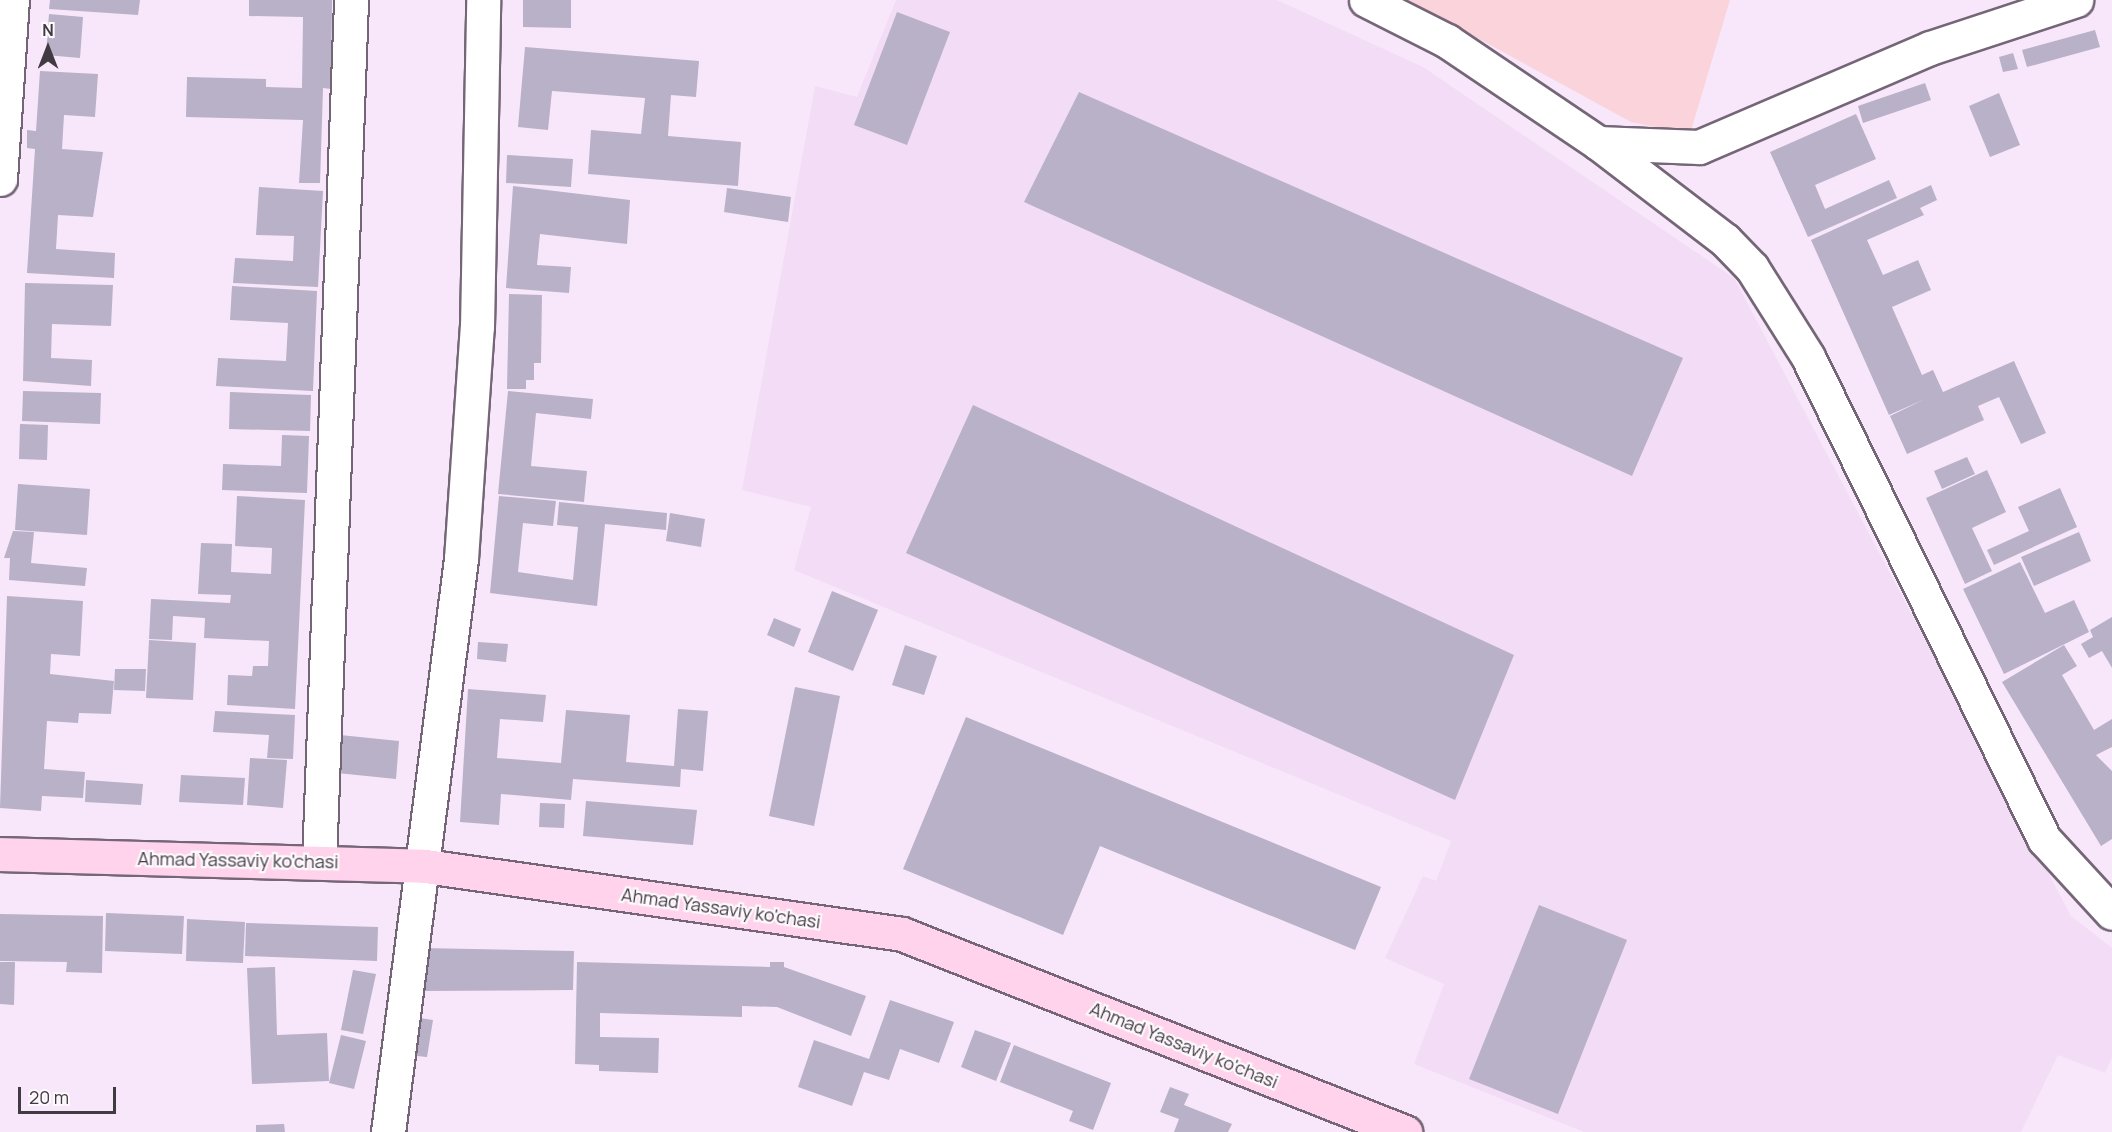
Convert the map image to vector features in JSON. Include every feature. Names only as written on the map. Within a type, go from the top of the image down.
[{"type":"main road","name":"Ahmad Yassaviy ko'chasi","points":[[0,854],[425,866],[902,934],[1405,1132]]},
{"type":"street","points":[[0,180],[12,0]]},
{"type":"street","points":[[319,862],[351,0]]},
{"type":"street","points":[[388,1132],[425,866],[461,559],[477,327],[483,0]]},
{"type":"street","points":[[1366,0],[1448,41],[1598,143],[1725,240],[1752,268],[1808,357],[2044,838],[2112,913]]},
{"type":"street","points":[[1598,143],[1699,147],[1930,48],[2076,0]]},
{"type":"shaded area","points":[[896,0],[1277,0],[1423,67],[1734,278],[2071,916],[2112,948],[2112,1058],[2105,1073],[2058,1055],[2021,1132],[1584,1132],[1414,1064],[1444,984],[1385,958],[1423,876],[1436,881],[1451,841],[794,570],[811,507],[742,490],[815,86],[857,97]]},
{"type":"shaded area","points":[[1408,0],[1730,0],[1690,134],[1631,122]]},
{"type":"building","points":[[50,0],[140,0],[138,15],[49,9]]},
{"type":"building","points":[[249,0],[332,0],[331,89],[323,88],[320,183],[299,183],[303,120],[186,117],[187,77],[266,79],[266,87],[302,88],[303,17],[249,16]]},
{"type":"building","points":[[523,0],[571,0],[571,28],[523,27]]},
{"type":"building","points":[[897,12],[950,32],[907,145],[854,125]]},
{"type":"building","points":[[49,14],[83,17],[80,58],[46,55]]},
{"type":"building","points":[[2095,30],[2100,47],[2027,67],[2022,50]]},
{"type":"building","points":[[525,47],[699,61],[696,97],[671,95],[668,136],[741,142],[738,186],[588,174],[591,130],[641,134],[645,98],[552,91],[548,130],[518,127]]},
{"type":"building","points":[[2013,53],[2018,69],[2003,72],[1999,57]]},
{"type":"building","points":[[40,71],[98,74],[95,117],[64,115],[62,149],[103,152],[93,217],[58,215],[56,249],[115,253],[114,278],[27,273],[35,149],[27,148],[27,130],[36,131]]},
{"type":"building","points":[[1925,83],[1931,100],[1863,123],[1858,106]]},
{"type":"building","points":[[1079,92],[1683,358],[1632,476],[1024,202]]},
{"type":"building","points":[[1999,93],[2020,145],[1990,157],[1969,106]]},
{"type":"building","points":[[1856,114],[1876,159],[1815,185],[1825,209],[1889,180],[1897,198],[1808,237],[1770,152]]},
{"type":"building","points":[[507,155],[573,159],[571,187],[506,183]]},
{"type":"building","points":[[1931,185],[1937,200],[1920,208],[1924,215],[1867,240],[1883,275],[1918,260],[1931,290],[1892,307],[1922,375],[1933,370],[1943,392],[2014,361],[2046,433],[2021,444],[1999,397],[1978,406],[1984,420],[1907,454],[1890,416],[1925,399],[1889,415],[1811,240]]},
{"type":"building","points":[[513,186],[630,200],[627,244],[540,234],[537,265],[571,267],[569,293],[506,288]]},
{"type":"building","points":[[259,187],[323,191],[318,287],[233,283],[235,258],[293,261],[294,236],[256,235]]},
{"type":"building","points":[[727,188],[791,197],[788,222],[724,212]]},
{"type":"building","points":[[25,283],[113,285],[111,326],[52,324],[51,358],[92,360],[91,386],[23,381]]},
{"type":"building","points":[[232,286],[317,291],[313,391],[216,386],[218,358],[286,361],[288,323],[230,320]]},
{"type":"building","points":[[509,294],[542,295],[541,363],[534,363],[534,380],[526,380],[526,389],[507,389]]},
{"type":"building","points":[[23,391],[101,393],[100,424],[22,421]]},
{"type":"building","points":[[508,391],[593,399],[591,419],[536,413],[531,466],[587,471],[584,502],[498,494]]},
{"type":"building","points":[[230,392],[311,395],[310,431],[229,429]]},
{"type":"building","points":[[973,405],[1514,655],[1455,800],[906,553]]},
{"type":"building","points":[[20,424],[48,425],[47,460],[19,459]]},
{"type":"building","points":[[282,435],[309,436],[307,493],[222,490],[223,464],[281,466]]},
{"type":"building","points":[[1967,457],[1975,474],[1942,489],[1934,471]]},
{"type":"building","points":[[1987,470],[2006,512],[1972,528],[1992,571],[1965,584],[1926,498]]},
{"type":"building","points":[[18,484],[90,489],[87,535],[15,530]]},
{"type":"building","points":[[2060,488],[2077,527],[1994,565],[1987,550],[2029,531],[2018,507]]},
{"type":"building","points":[[237,496],[305,500],[295,709],[227,705],[228,675],[252,676],[253,666],[268,666],[269,641],[204,638],[205,618],[173,616],[172,640],[149,639],[151,599],[230,603],[231,595],[198,594],[201,543],[232,544],[231,572],[271,574],[272,548],[235,546]]},
{"type":"building","points":[[499,496],[556,501],[553,526],[523,523],[518,572],[573,580],[578,527],[557,525],[559,502],[667,513],[666,530],[605,524],[597,606],[490,593]]},
{"type":"building","points":[[670,513],[705,519],[701,547],[666,541]]},
{"type":"building","points":[[13,531],[34,532],[31,563],[87,568],[85,586],[9,580],[10,558],[4,558]]},
{"type":"building","points":[[2079,532],[2091,561],[2034,586],[2021,557]]},
{"type":"building","points":[[2020,562],[2045,613],[2074,600],[2089,632],[2004,674],[1963,589]]},
{"type":"building","points":[[832,591],[878,610],[853,671],[808,652]]},
{"type":"building","points":[[7,596],[83,601],[80,656],[51,654],[50,674],[114,681],[111,714],[79,713],[78,723],[47,721],[44,769],[85,772],[83,798],[42,796],[41,811],[0,808]]},
{"type":"building","points":[[2112,617],[2112,668],[2102,651],[2089,658],[2081,644],[2093,637],[2090,630]]},
{"type":"building","points":[[774,618],[801,629],[794,647],[767,635]]},
{"type":"building","points":[[149,640],[196,643],[193,700],[146,698]]},
{"type":"building","points":[[478,642],[508,644],[506,662],[477,659]]},
{"type":"building","points":[[905,645],[937,656],[924,695],[892,685]]},
{"type":"building","points":[[2064,645],[2077,666],[2062,675],[2094,730],[2112,719],[2112,747],[2096,755],[2112,771],[2112,839],[2101,846],[2002,682]]},
{"type":"building","points":[[115,669],[146,669],[145,691],[114,690]]},
{"type":"building","points":[[795,687],[840,696],[814,826],[769,816]]},
{"type":"building","points":[[468,689],[546,695],[543,722],[500,719],[497,758],[561,763],[566,710],[630,715],[626,762],[674,766],[678,709],[708,711],[703,771],[681,769],[680,787],[573,779],[571,800],[501,794],[499,825],[460,822]]},
{"type":"building","points":[[215,711],[295,715],[293,759],[267,758],[269,735],[213,732]]},
{"type":"building","points":[[966,717],[1381,887],[1355,950],[1100,846],[1063,935],[903,869]]},
{"type":"building","points":[[340,735],[399,741],[396,779],[337,773]]},
{"type":"building","points":[[250,758],[287,760],[283,808],[247,805]]},
{"type":"building","points":[[181,775],[245,778],[243,805],[179,802]]},
{"type":"building","points":[[86,780],[143,784],[141,805],[85,802]]},
{"type":"building","points":[[586,801],[697,810],[693,845],[583,836]]},
{"type":"building","points":[[540,803],[565,804],[564,828],[539,827]]},
{"type":"building","points":[[1539,905],[1627,940],[1558,1114],[1469,1079]]},
{"type":"building","points":[[106,913],[184,916],[182,954],[105,951]]},
{"type":"building","points":[[0,914],[103,916],[102,973],[66,972],[67,962],[0,961]]},
{"type":"building","points":[[187,919],[245,922],[243,963],[186,961]]},
{"type":"building","points":[[246,923],[378,927],[377,961],[245,956]]},
{"type":"building","points":[[423,948],[574,951],[573,990],[422,991]]},
{"type":"building","points":[[0,962],[15,962],[14,1005],[0,1004]]},
{"type":"building","points":[[577,962],[770,967],[770,962],[784,962],[784,967],[866,996],[851,1036],[777,1007],[742,1006],[742,1017],[600,1013],[600,1037],[659,1038],[658,1073],[599,1071],[599,1065],[575,1064]]},
{"type":"building","points":[[275,967],[277,1035],[327,1033],[329,1081],[252,1084],[247,968]]},
{"type":"building","points":[[353,970],[376,974],[363,1034],[341,1030]]},
{"type":"building","points":[[890,1000],[954,1022],[939,1063],[900,1049],[889,1080],[864,1072],[852,1106],[798,1087],[814,1040],[869,1059]]},
{"type":"building","points":[[413,1017],[433,1020],[427,1057],[407,1055]]},
{"type":"building","points":[[975,1030],[1011,1043],[996,1081],[961,1067]]},
{"type":"building","points":[[341,1035],[366,1041],[354,1089],[329,1083]]},
{"type":"building","points":[[1014,1045],[1111,1083],[1093,1130],[1069,1121],[1073,1111],[1000,1082]]},
{"type":"building","points":[[1170,1087],[1189,1094],[1184,1105],[1232,1124],[1228,1132],[1174,1132],[1179,1119],[1160,1112]]},
{"type":"building","points":[[284,1124],[285,1132],[256,1132],[256,1125]]}]
